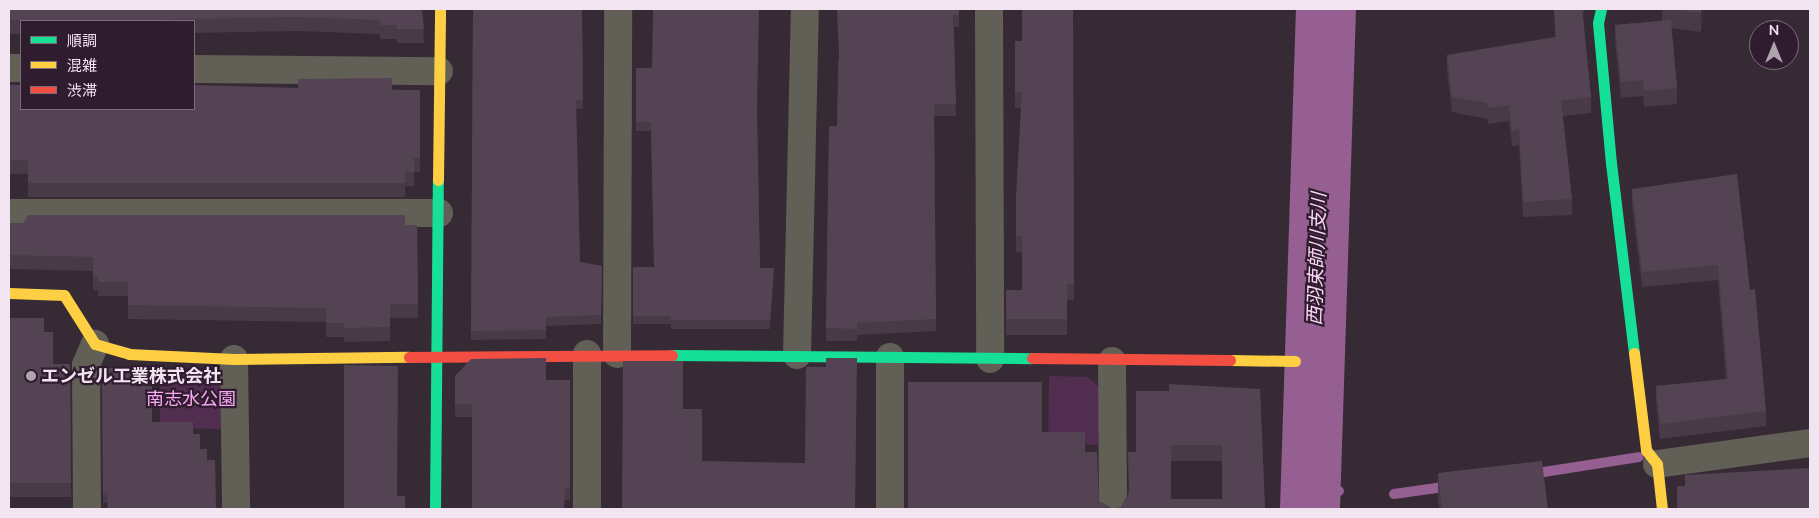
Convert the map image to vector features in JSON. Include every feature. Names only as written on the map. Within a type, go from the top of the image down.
[{"type":"street","points":[[436,509],[440,9]]},
{"type":"street","points":[[618,9],[618,354]]},
{"type":"street","points":[[797,355],[805,9]]},
{"type":"street","points":[[989,9],[990,359]]},
{"type":"street","points":[[1601,9],[1598,23],[1611,163],[1646,450],[1657,464],[1662,509]]},
{"type":"street","points":[[195,69],[440,71]]},
{"type":"street","points":[[9,212],[439,213]]},
{"type":"street","points":[[9,293],[64,295],[95,344],[129,354],[234,359],[438,358],[618,354],[797,355],[1112,361],[1294,361]]},
{"type":"street","points":[[87,509],[86,365],[95,344]]},
{"type":"street","points":[[587,354],[587,509]]},
{"type":"street","points":[[890,357],[890,509]]},
{"type":"street","points":[[234,359],[236,509]]},
{"type":"street","points":[[1112,361],[1113,509]]},
{"type":"street","points":[[1657,464],[1810,444]]},
{"type":"green space","name":"南志水公園","points":[[160,370],[210,370],[221,380],[221,429],[160,428]]},
{"type":"green space","points":[[1049,376],[1088,377],[1103,391],[1103,445],[1048,444]]},
{"type":"building","points":[[9,9],[422,9],[424,29],[397,29],[397,25],[380,25],[380,20],[296,17],[9,20]]},
{"type":"building","points":[[473,9],[582,9],[583,100],[576,100],[580,262],[602,266],[601,315],[546,317],[546,330],[471,331]]},
{"type":"building","points":[[653,9],[759,9],[757,111],[760,268],[774,268],[770,320],[671,320],[671,316],[633,316],[633,267],[654,267],[651,122],[636,122],[636,68],[652,68]]},
{"type":"building","points":[[837,9],[959,9],[959,15],[953,15],[956,104],[934,104],[936,319],[857,323],[857,329],[826,328],[829,126],[837,126],[839,53]]},
{"type":"building","points":[[1022,9],[1073,9],[1074,284],[1067,284],[1067,319],[1006,319],[1006,290],[1022,290],[1022,236],[1016,236],[1016,198],[1022,92],[1015,92],[1015,41],[1022,41]]},
{"type":"building","points":[[1554,9],[1582,9],[1591,97],[1561,101],[1572,199],[1523,202],[1519,129],[1512,131],[1509,105],[1488,108],[1487,103],[1452,97],[1447,55],[1556,37]]},
{"type":"building","points":[[1675,9],[1701,9],[1701,13]]},
{"type":"building","points":[[1671,20],[1677,88],[1644,91],[1643,80],[1621,82],[1615,25]]},
{"type":"building","points":[[392,78],[392,90],[420,90],[420,158],[414,158],[414,172],[405,172],[405,183],[28,183],[28,160],[9,160],[9,85],[20,85],[20,110],[195,110],[195,85],[298,88],[298,79]]},
{"type":"building","points":[[1737,174],[1750,290],[1755,289],[1766,411],[1660,424],[1656,386],[1728,379],[1718,265],[1642,272],[1632,189]]},
{"type":"building","points":[[28,215],[405,215],[405,225],[417,225],[418,304],[390,304],[390,327],[344,328],[344,323],[326,323],[326,308],[128,305],[128,282],[98,282],[98,276],[93,276],[93,257],[9,255],[9,223],[23,223]]},
{"type":"building","points":[[9,318],[44,318],[44,332],[53,332],[53,364],[70,364],[71,483],[9,483]]},
{"type":"building","points":[[546,358],[546,380],[570,380],[570,487],[565,487],[564,509],[472,509],[472,404],[455,404],[455,376],[471,359]]},
{"type":"building","points":[[826,358],[857,358],[855,509],[622,509],[623,361],[683,361],[683,409],[702,409],[702,461],[805,463],[806,367],[826,367]]},
{"type":"building","points":[[344,365],[398,366],[397,496],[405,496],[405,509],[344,509]]},
{"type":"building","points":[[102,368],[152,368],[152,422],[193,422],[193,434],[200,434],[200,449],[207,449],[207,460],[215,460],[216,509],[108,509],[107,493],[103,493]]},
{"type":"building","points":[[908,382],[1042,382],[1042,432],[1085,432],[1085,452],[1097,452],[1099,501],[1113,509],[908,509]]},
{"type":"building","points":[[1169,384],[1260,389],[1265,509],[1113,509],[1121,507],[1129,494],[1128,452],[1136,452],[1136,391],[1169,391]],"holes":[[[1171,445],[1222,445],[1222,499],[1171,499]]]},
{"type":"building","points":[[1542,461],[1548,509],[1442,509],[1438,473]]},
{"type":"building","points":[[1810,468],[1810,509],[1677,509],[1677,486],[1685,486],[1685,475]]},
{"type":"waterway","name":"西羽束師川支川","points":[[1310,509],[1326,9]]},
{"type":"waterway","points":[[1531,474],[1639,457]]},
{"type":"waterway","points":[[1394,494],[1450,486]]},
{"type":"waterway","points":[[1310,489],[1339,491]]},
{"type":"traffic: fast","points":[[1601,9],[1598,23],[1611,163],[1634,353]]},
{"type":"traffic: fast","points":[[435,509],[438,180]]},
{"type":"traffic: fast","points":[[672,355],[1032,358]]},
{"type":"traffic: slow","points":[[438,180],[440,9]]},
{"type":"traffic: slow","points":[[9,293],[64,295],[95,344],[129,354],[234,359],[409,357]]},
{"type":"traffic: slow","points":[[1634,353],[1646,450],[1657,464],[1662,509]]},
{"type":"traffic: slow","points":[[1230,360],[1295,361]]},
{"type":"traffic: jam","points":[[409,357],[672,355]]},
{"type":"traffic: jam","points":[[1032,358],[1230,360]]},
{"type":"place","name":"エンゼル工業株式会社","points":[[31,376]]}]
